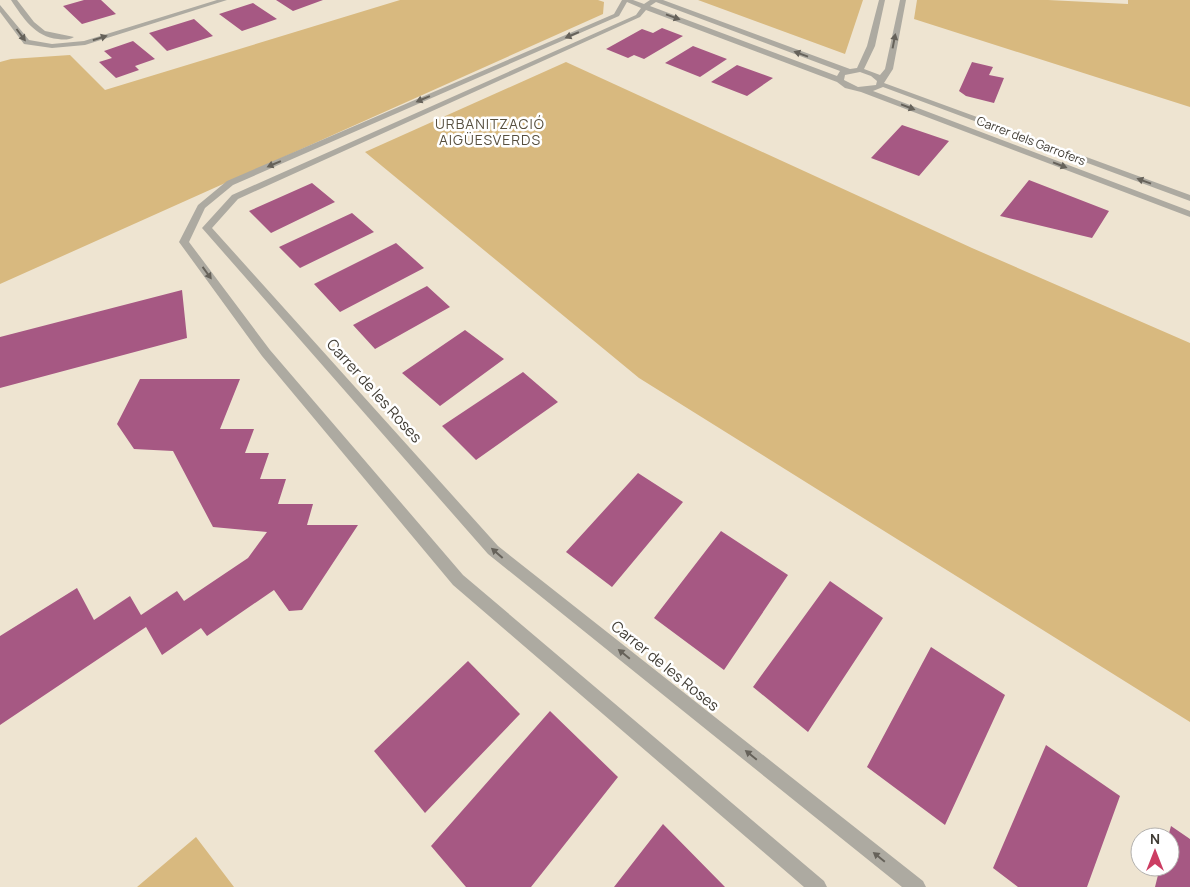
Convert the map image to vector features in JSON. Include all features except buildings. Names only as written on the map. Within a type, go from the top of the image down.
[{"type":"street","points":[[14,0],[42,34],[59,38],[80,36]]},
{"type":"street","points":[[98,30],[198,0]]},
{"type":"street","points":[[0,7],[27,42],[52,46],[86,43],[224,0]]},
{"type":"street","points":[[818,887],[458,580],[266,353],[184,242],[201,207],[230,183],[617,15],[626,0],[652,2],[847,71]]},
{"type":"street","points":[[652,2],[840,80],[842,73],[860,70],[871,46],[882,0]]},
{"type":"street","points":[[862,90],[876,88],[889,69],[903,0]]},
{"type":"street","name":"Carrer de les Roses","points":[[652,2],[638,16],[235,197],[207,228],[493,550],[917,887]]},
{"type":"street","name":"Carrer dels Garrofers","points":[[860,70],[874,74],[881,82],[1190,198]]},
{"type":"street","name":"Carrer dels Garrofers","points":[[840,80],[848,87],[862,90],[1190,214]]},
{"type":"shaded area","points":[[400,0],[598,0],[604,2],[603,14],[0,284],[0,62],[11,59],[70,55],[105,90]]},
{"type":"shaded area","points":[[698,0],[863,0],[845,54]]},
{"type":"shaded area","points":[[917,0],[1048,0],[1128,4],[1128,0],[1190,0],[1190,107],[914,19]]},
{"type":"shaded area","points":[[566,62],[972,248],[1190,343],[1190,722],[639,378],[365,152]]},
{"type":"shaded area","points":[[196,837],[234,887],[137,887]]},
{"type":"district","name":"URBANITZACIÓ AIGÜESVERDS","points":[[490,132]]}]
